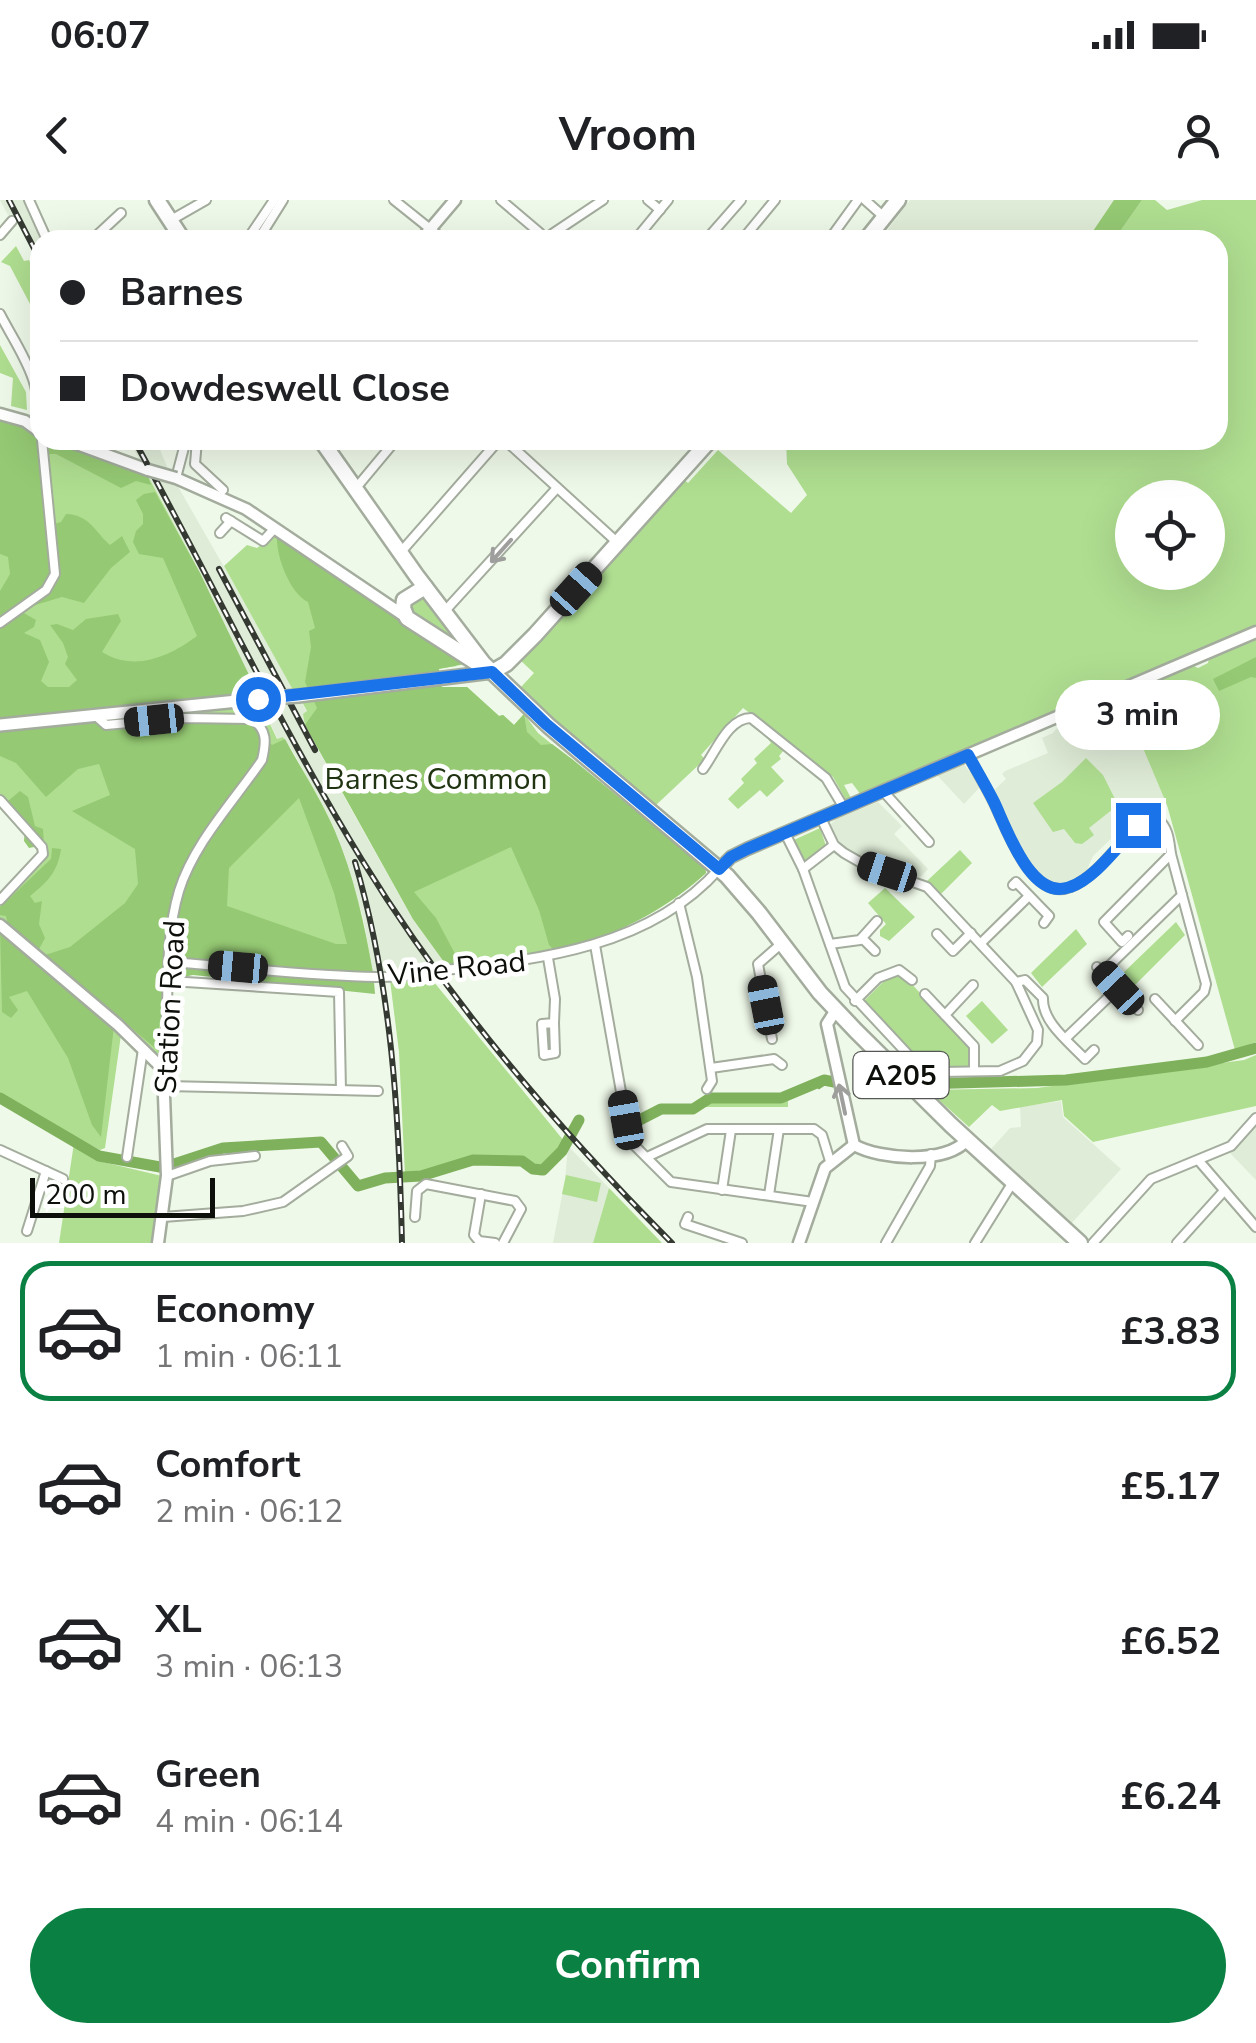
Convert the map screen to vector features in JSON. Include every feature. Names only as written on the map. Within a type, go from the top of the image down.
[{"type":"highway","points":[[158,200],[173,230]]},
{"type":"highway","points":[[874,230],[898,200]]},
{"type":"highway","name":"A205","points":[[332,450],[425,587],[492,672],[546,724],[719,869],[836,1010],[1073,1241]]},
{"type":"highway","points":[[492,672],[522,648],[618,543],[694,450]]},
{"type":"highway","points":[[408,618],[402,605],[408,596],[425,587]]},
{"type":"highway","name":"A205","points":[[408,618],[492,672]]},
{"type":"main road","points":[[0,726],[492,672]]},
{"type":"street","points":[[28,200],[42,230]]},
{"type":"street","points":[[178,230],[206,200]]},
{"type":"street","points":[[254,230],[274,200]]},
{"type":"street","points":[[264,230],[283,200]]},
{"type":"street","points":[[394,200],[431,229],[455,200]]},
{"type":"street","points":[[501,200],[534,230]]},
{"type":"street","points":[[648,200],[660,210]]},
{"type":"street","points":[[643,230],[668,200]]},
{"type":"street","points":[[715,230],[741,200]]},
{"type":"street","points":[[750,230],[775,200]]},
{"type":"street","points":[[837,230],[862,200],[884,216]]},
{"type":"street","points":[[561,230],[599,201]]},
{"type":"street","points":[[102,230],[120,213]]},
{"type":"street","points":[[0,235],[12,221]]},
{"type":"street","points":[[0,314],[30,379]]},
{"type":"street","points":[[0,414],[30,426]]},
{"type":"street","points":[[0,622],[46,590],[55,574],[43,450]]},
{"type":"street","points":[[91,450],[228,499],[408,618]]},
{"type":"street","points":[[176,478],[183,450]]},
{"type":"street","points":[[196,450],[195,464],[223,490]]},
{"type":"street","points":[[356,488],[388,450]]},
{"type":"street","points":[[400,552],[493,450]]},
{"type":"street","points":[[513,450],[618,543]]},
{"type":"street","points":[[444,612],[557,488]]},
{"type":"street","points":[[220,533],[229,519],[262,541],[275,528]]},
{"type":"street","points":[[369,590],[389,599],[408,596]]},
{"type":"street","points":[[719,869],[734,856],[785,833],[1256,632]]},
{"type":"street","name":"Station Road","points":[[97,717],[106,725],[184,718],[251,719],[259,724],[267,742],[262,760],[195,858],[180,888],[170,962],[163,1069],[166,1176],[158,1243]]},
{"type":"street","points":[[703,769],[732,726],[747,717],[822,774],[834,790],[840,810]]},
{"type":"street","points":[[968,755],[1015,850],[1033,874],[1052,888],[1063,889],[1079,882],[1146,820],[1158,819],[1163,824],[1206,987],[1176,1021]]},
{"type":"street","points":[[883,790],[930,842]]},
{"type":"street","points":[[0,800],[44,854],[0,900]]},
{"type":"street","points":[[785,833],[803,869],[845,987],[920,1066],[940,1072],[1000,1072],[1023,1061],[1038,1037],[1032,1012],[1016,982],[927,887],[865,865],[834,845],[821,818]]},
{"type":"street","points":[[803,869],[834,845]]},
{"type":"street","points":[[1128,936],[1122,942],[1104,922],[1171,854]]},
{"type":"street","name":"Vine Road","points":[[170,962],[379,978],[548,958],[595,946],[679,904],[719,869]]},
{"type":"street","points":[[1013,885],[1016,882],[1049,916],[1044,923]]},
{"type":"street","points":[[1109,966],[1182,894]]},
{"type":"street","points":[[981,943],[1029,896]]},
{"type":"street","points":[[679,904],[697,977],[711,1068],[712,1081],[707,1089]]},
{"type":"street","points":[[830,944],[862,938],[877,921]]},
{"type":"street","points":[[0,925],[163,1069]]},
{"type":"street","points":[[937,934],[953,951],[971,933]]},
{"type":"street","points":[[862,938],[875,950]]},
{"type":"street","points":[[772,1039],[758,964],[782,943]]},
{"type":"street","points":[[595,946],[626,1120]]},
{"type":"street","points":[[548,958],[556,999],[554,1022]]},
{"type":"street","points":[[1097,967],[1138,1010]]},
{"type":"street","points":[[855,1001],[878,978],[899,970],[912,980]]},
{"type":"street","points":[[1016,982],[1026,980],[1043,998],[1043,1010],[1085,1059],[1094,1050]]},
{"type":"street","points":[[170,981],[339,992],[341,1090]]},
{"type":"street","points":[[945,1015],[973,985]]},
{"type":"street","points":[[1066,1038],[1118,988]]},
{"type":"street","points":[[925,994],[974,1046],[974,1071]]},
{"type":"street","points":[[1155,999],[1198,1045]]},
{"type":"street","points":[[836,1010],[827,1024],[854,1145]]},
{"type":"street","points":[[1032,1012],[1043,1010]]},
{"type":"street","points":[[127,1157],[144,1049]]},
{"type":"street","points":[[711,1068],[774,1059],[782,1065]]},
{"type":"street","points":[[166,1086],[378,1091]]},
{"type":"street","points":[[1093,1243],[1155,1176],[1234,1144],[1256,1118]]},
{"type":"street","points":[[646,1158],[700,1132],[779,1129],[817,1130],[830,1161]]},
{"type":"street","points":[[769,1196],[779,1129]]},
{"type":"street","points":[[722,1190],[732,1130]]},
{"type":"street","points":[[629,1140],[671,1182],[813,1202]]},
{"type":"street","points":[[854,1145],[892,1157],[956,1151],[967,1140]]},
{"type":"street","points":[[800,1243],[820,1178],[830,1161],[854,1145]]},
{"type":"street","points":[[163,1217],[263,1208],[283,1202],[345,1160],[342,1146]]},
{"type":"street","points":[[0,1150],[63,1179]]},
{"type":"street","points":[[886,1243],[930,1166],[931,1154]]},
{"type":"street","points":[[166,1176],[231,1156],[255,1156]]},
{"type":"street","points":[[1199,1161],[1256,1227]]},
{"type":"street","points":[[27,1230],[46,1171]]},
{"type":"street","points":[[975,1243],[1013,1182]]},
{"type":"street","points":[[415,1218],[417,1190],[422,1185],[515,1201],[521,1206],[504,1243]]},
{"type":"street","points":[[1176,1243],[1223,1192]]},
{"type":"street","points":[[481,1194],[474,1235],[496,1243]]},
{"type":"street","points":[[678,1235],[686,1220],[742,1243]]},
{"type":"shaded area","points":[[0,200],[23,200],[39,230],[30,230],[30,247],[17,222]]},
{"type":"shaded area","points":[[910,200],[1142,200],[1121,230],[888,230]]},
{"type":"shaded area","points":[[134,450],[160,450],[307,712],[305,726],[413,919],[447,966],[373,973],[363,917],[334,829],[295,755],[283,737],[278,740],[200,573]]},
{"type":"shaded area","points":[[1121,696],[1167,805],[1138,813],[1093,856],[1086,872],[1074,882],[1055,886],[1047,883],[1018,849],[993,791],[1006,779],[1002,774],[1005,771],[1048,753],[1042,738],[1062,722]]},
{"type":"shaded area","points":[[964,764],[980,787],[964,804],[937,775]]},
{"type":"shaded area","points":[[878,802],[902,826],[894,834],[928,869],[919,878],[857,857],[832,834],[829,826],[836,819]]},
{"type":"shaded area","points":[[1061,1101],[1063,1117],[1121,1169],[1070,1225],[991,1149],[1010,1128],[1021,1127],[1020,1107]]},
{"type":"shaded area","points":[[1256,1125],[1256,1180],[1230,1153]]},
{"type":"shaded area","points":[[568,1146],[609,1188],[593,1243],[553,1243]]},
{"type":"green space","points":[[1114,200],[1142,200],[1121,230],[1094,230]]},
{"type":"green space","points":[[1142,200],[1155,200],[1167,210],[1202,200],[1256,200],[1256,627],[861,795],[852,783],[844,785],[851,798],[847,802],[833,777],[743,708],[701,755],[705,759],[655,806],[601,763],[521,687],[534,673],[520,660],[546,636],[683,479],[688,483],[718,450],[791,513],[807,495],[787,464],[786,450],[1228,450],[1228,230],[1121,230]]},
{"type":"green space","points":[[16,246],[24,261],[29,260],[30,304],[10,266],[1,262]]},
{"type":"green space","points":[[0,345],[26,392],[27,410],[11,406],[13,378],[0,373]]},
{"type":"green space","name":"Barnes Common","points":[[0,418],[30,431],[30,450],[79,450],[148,476],[200,573],[277,739],[283,737],[329,819],[353,883],[373,973],[165,957],[159,1053],[154,1055],[121,1035],[105,1148],[100,1150],[0,1096],[0,895],[41,855],[0,807]]},
{"type":"green space","points":[[0,418],[30,433],[30,450],[38,450],[47,526],[61,522],[66,514],[74,515],[87,521],[110,545],[122,536],[130,552],[111,568],[84,603],[62,597],[32,606],[27,600],[17,609],[36,620],[34,627],[24,633],[40,640],[49,662],[41,681],[48,687],[69,687],[77,680],[65,664],[68,657],[63,643],[50,625],[73,630],[86,619],[118,614],[121,621],[102,652],[126,661],[163,656],[197,636],[163,558],[139,554],[133,542],[143,524],[136,500],[155,492],[200,573],[255,695],[192,701],[197,722],[250,723],[272,745],[285,739],[334,829],[358,900],[373,973],[350,972],[349,981],[374,982],[375,994],[193,975],[168,980],[155,1048],[45,955],[70,947],[125,903],[138,884],[135,849],[72,811],[110,795],[99,764],[78,769],[46,797],[16,763],[0,756],[0,591],[10,574],[8,557],[0,554]],"holes":[[[299,798],[334,893],[347,944],[336,944],[227,906],[229,868]]]},
{"type":"green space","points":[[46,450],[78,450],[148,476],[151,485],[136,481],[121,488],[56,454],[46,454]]},
{"type":"green space","name":"Barnes Common","points":[[275,534],[457,666],[293,690],[224,566],[247,545],[257,548]]},
{"type":"green space","name":"Barnes Common","points":[[277,536],[465,664],[439,669],[442,687],[467,687],[514,725],[524,714],[527,732],[541,745],[552,744],[572,759],[705,867],[706,873],[636,921],[556,952],[549,945],[539,910],[511,847],[414,892],[436,918],[461,965],[447,966],[413,919],[305,725],[317,708],[305,682],[311,647],[309,631],[315,628],[308,602],[295,591],[285,574]]},
{"type":"green space","points":[[419,595],[465,650],[411,616],[408,602]]},
{"type":"green space","points":[[1256,638],[1256,1042],[1235,1050],[1167,805],[1121,696],[1192,665],[1198,668],[1208,663],[1209,658]]},
{"type":"green space","points":[[1256,657],[1256,678],[1219,691],[1213,679]]},
{"type":"green space","name":"Barnes Common","points":[[467,687],[514,725],[524,714],[538,733],[705,867],[706,873],[649,914],[585,942],[517,958],[447,966],[413,919],[305,725],[303,714],[307,711],[302,702]]},
{"type":"green space","points":[[764,734],[784,750],[781,759],[771,767],[784,781],[767,797],[760,790],[738,809],[728,799],[757,763],[754,759],[771,743]]},
{"type":"green space","points":[[1086,758],[1103,775],[1118,805],[1089,828],[1094,835],[1082,844],[1075,843],[1064,829],[1053,832],[1033,803]]},
{"type":"green space","points":[[20,791],[28,797],[35,826],[43,829],[44,845],[29,848],[24,841],[25,826],[5,808]]},
{"type":"green space","points":[[820,828],[826,846],[805,861],[794,840]]},
{"type":"green space","points":[[52,848],[61,849],[55,870],[30,896],[35,903],[42,901],[39,924],[45,938],[38,951],[8,925],[6,916],[0,915],[0,907],[51,859]]},
{"type":"green space","points":[[960,850],[972,863],[940,895],[927,881]]},
{"type":"green space","points":[[885,888],[915,917],[889,941],[880,936],[886,924],[868,903]]},
{"type":"green space","points":[[1176,922],[1185,935],[1134,986],[1122,974]]},
{"type":"green space","points":[[0,929],[114,1026],[101,1137],[92,1125],[68,1058],[27,991],[9,997],[18,1010],[11,1018],[2,1012]]},
{"type":"green space","points":[[1076,929],[1087,944],[1042,987],[1031,973]]},
{"type":"green space","points":[[429,976],[564,1141],[550,1161],[538,1167],[518,1159],[484,1157],[405,1176],[399,1052],[390,980]]},
{"type":"green space","points":[[896,976],[907,979],[971,1048],[972,1068],[940,1068],[917,1060],[862,1003],[883,982]]},
{"type":"green space","points":[[982,1001],[1008,1030],[992,1044],[966,1016]]},
{"type":"green space","points":[[1256,1055],[1256,1106],[1093,1142],[1064,1116],[1062,1100],[1000,1111],[992,1105],[969,1127],[928,1090],[1037,1088],[1244,1060]]},
{"type":"green space","points":[[711,1099],[788,1100],[788,1107],[701,1107]]},
{"type":"green space","points":[[74,1143],[103,1162],[162,1176],[154,1243],[59,1243]]},
{"type":"green space","points":[[566,1175],[601,1183],[597,1202],[562,1194]]},
{"type":"green space","points":[[609,1188],[662,1243],[593,1243]]},
{"type":"waterway","points":[[921,1084],[1066,1080],[1207,1062],[1256,1048]]},
{"type":"waterway","points":[[622,1129],[661,1109],[693,1109],[710,1098],[781,1098],[824,1080],[834,1082]]},
{"type":"waterway","points":[[819,1088],[828,1082]]},
{"type":"waterway","points":[[0,1098],[99,1156],[160,1167]]},
{"type":"waterway","points":[[171,1165],[223,1148],[321,1142],[358,1186],[385,1178],[421,1176],[473,1160],[522,1161],[533,1169],[543,1170],[562,1151],[579,1120]]},
{"type":"waterway","points":[[540,1174],[543,1170]]},
{"type":"railway","points":[[9,200],[30,241]]},
{"type":"railway","points":[[139,450],[302,757],[395,912],[467,1012],[546,1108],[672,1243]]},
{"type":"railway","points":[[219,569],[315,750]]},
{"type":"railway","points":[[355,862],[378,956],[391,1051],[402,1243]]},
{"type":"route","points":[[258,699],[492,672],[546,724],[719,869],[747,849],[968,755],[1015,850],[1033,874],[1052,888],[1063,889],[1079,882],[1138,825]]}]
